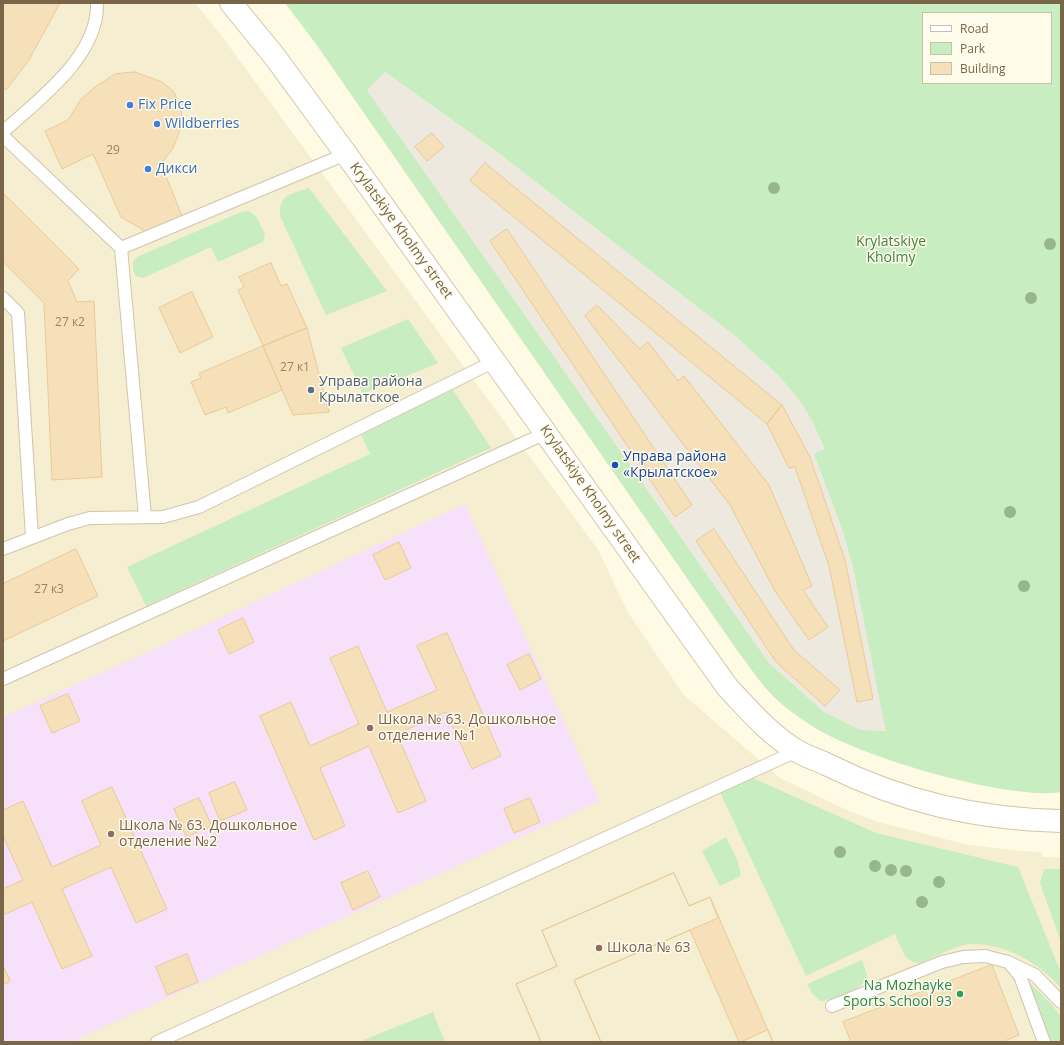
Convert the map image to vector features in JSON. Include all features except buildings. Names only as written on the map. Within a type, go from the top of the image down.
[{"type":"street","name":"Krylatskiye Kholmy street","points":[[231,3],[275,57],[346,154],[728,688],[760,722],[797,751],[853,778],[887,792],[919,802],[988,816],[1061,821]]},
{"type":"lane","points":[[3,132],[68,72],[90,37],[97,14],[97,3]]},
{"type":"lane","points":[[3,136],[121,248],[145,518]]},
{"type":"lane","points":[[121,248],[346,154]]},
{"type":"lane","points":[[3,298],[18,313],[32,538]]},
{"type":"lane","points":[[3,549],[68,524],[90,518],[145,518],[178,514],[199,507],[495,361]]},
{"type":"lane","points":[[3,679],[546,433]]},
{"type":"lane","points":[[157,1042],[797,751]]},
{"type":"lane","points":[[832,1006],[942,962],[963,957],[985,956],[1008,962],[1035,975],[1061,1002]]},
{"type":"lane","points":[[1008,962],[1020,976],[1044,1042]]},
{"type":"shaded area","points":[[3,3],[195,3],[218,31],[599,551],[627,611],[683,694],[780,778],[851,812],[879,822],[964,844],[1019,851],[1042,852],[1042,857],[1061,857],[1061,1042],[3,1042]]},
{"type":"shaded area","points":[[385,72],[497,152],[735,336],[778,375],[798,398],[812,421],[825,449],[814,454],[843,532],[853,567],[887,731],[861,730],[824,712],[769,663],[367,90]]},
{"type":"shaded area","name":"Школа № 63. Дошкольное отделение №1","points":[[465,504],[600,801],[71,1042],[3,1042],[3,717],[141,655]]},
{"type":"green space","name":"Krylatskiye Kholmy","points":[[285,3],[1061,3],[1061,792],[1037,793],[1005,790],[970,783],[894,762],[859,749],[830,736],[809,724],[786,707],[773,696],[759,680],[316,44]],"holes":[[[385,72],[497,152],[735,336],[778,375],[798,398],[812,421],[825,449],[814,454],[843,532],[853,567],[886,731],[861,730],[824,712],[769,663],[367,90]]]},
{"type":"green space","points":[[309,188],[387,291],[326,315],[280,216],[282,203],[287,196]]},
{"type":"green space","points":[[248,211],[256,216],[265,234],[263,242],[218,262],[211,247],[143,278],[136,276],[133,270],[133,262],[137,257],[241,212]]},
{"type":"green space","points":[[408,319],[438,363],[363,394],[341,348]]},
{"type":"green space","points":[[453,390],[491,448],[146,606],[127,567],[370,454],[360,432]]},
{"type":"green space","points":[[748,776],[876,833],[1018,867],[1061,973],[1061,988],[1031,962],[1008,951],[995,947],[969,944],[952,949],[920,963],[915,962],[910,960],[901,949],[895,934],[806,976],[719,790]]},
{"type":"green space","points":[[726,837],[737,859],[741,876],[720,886],[702,851]]},
{"type":"green space","points":[[1044,869],[1061,869],[1061,942],[1040,883]]},
{"type":"green space","points":[[862,960],[868,978],[854,990],[832,999],[820,1001],[812,993],[807,984]]},
{"type":"green space","points":[[1027,980],[1052,1005],[1061,1017],[1061,1042],[1051,1042]]},
{"type":"green space","points":[[433,1012],[445,1042],[359,1042]]},
{"type":"place","name":"Fix Price","points":[[130,105]]},
{"type":"place","name":"Wildberries","points":[[157,124]]},
{"type":"place","name":"Дикси","points":[[148,169]]},
{"type":"place","name":"Управа района Крылатское","points":[[311,390]]},
{"type":"place","name":"Управа района «Крылатское»","points":[[615,465]]},
{"type":"place","name":"Школа № 63. Дошкольное отделение №1","points":[[370,728]]},
{"type":"place","name":"Школа № 63. Дошкольное отделение №2","points":[[111,834]]},
{"type":"place","name":"Школа № 63","points":[[599,948]]},
{"type":"place","name":"Na Mozhayke Sports School 93","points":[[960,994]]}]
